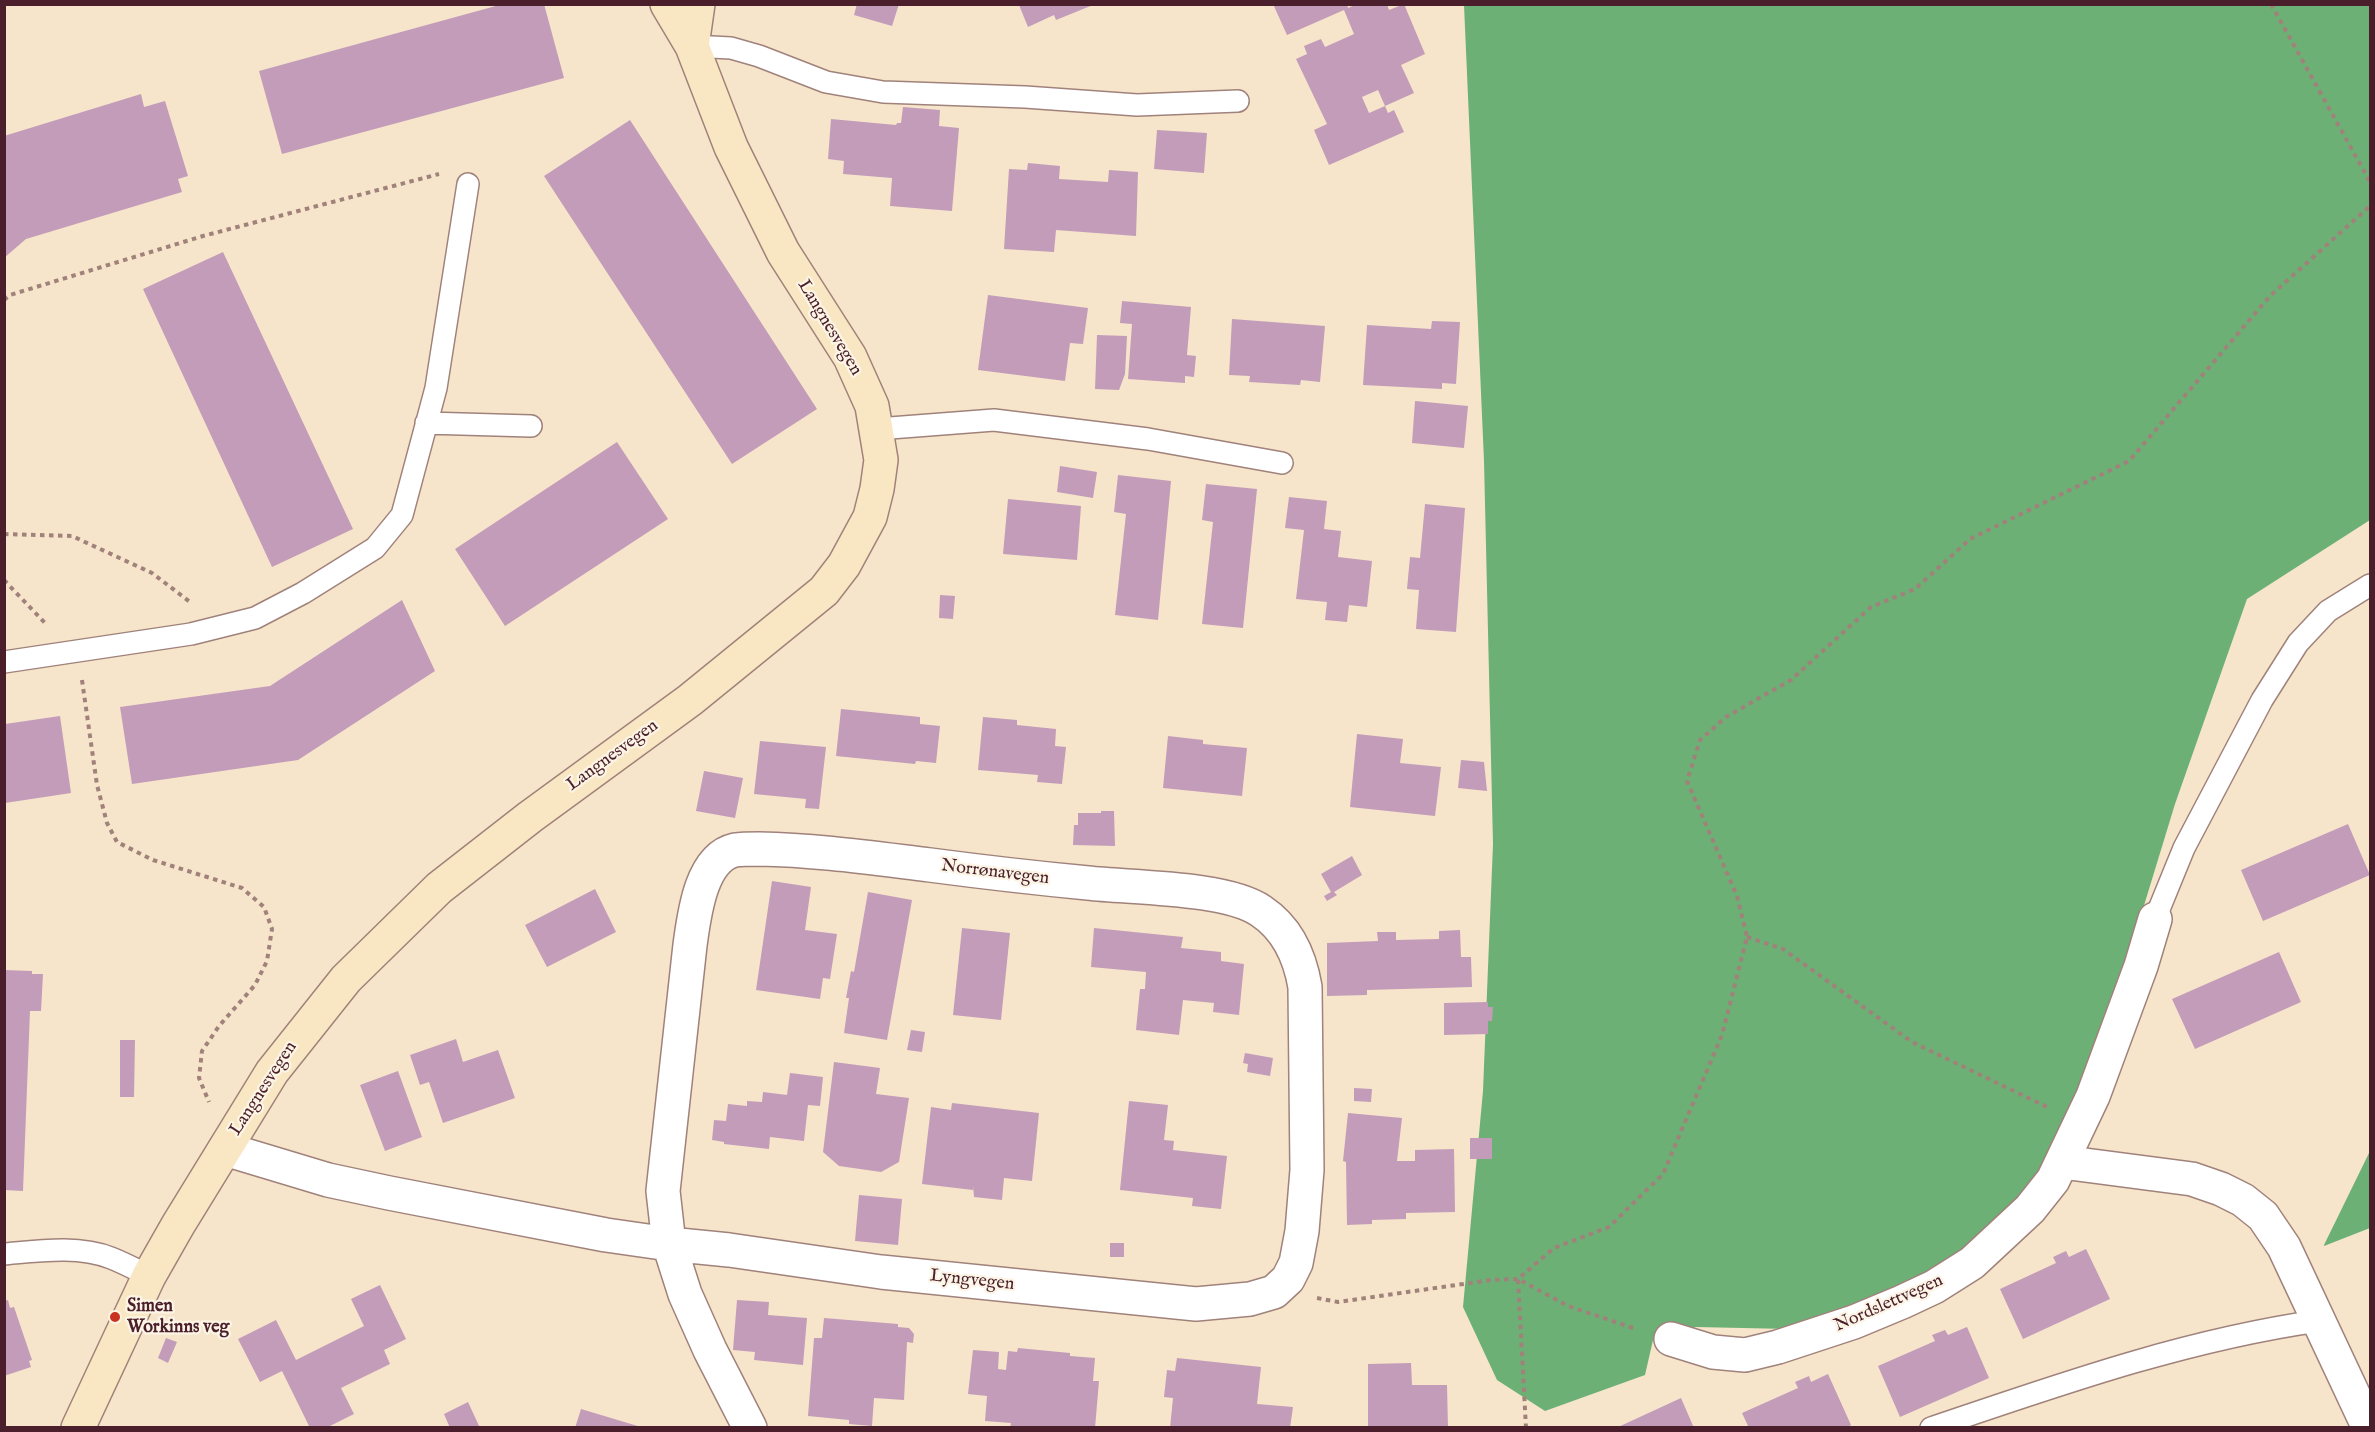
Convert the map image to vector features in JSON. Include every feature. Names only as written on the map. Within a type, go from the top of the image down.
[{"type":"street","name":"Langnesvegen","points":[[78,1428],[149,1276],[272,1072],[346,979],[416,909],[495,844],[748,655],[824,591],[844,565],[870,517],[881,460],[872,406],[850,357],[783,252],[731,147],[692,46],[667,4]]},
{"type":"street","name":"Langnesvegen","points":[[692,46],[698,4]]},
{"type":"street","name":"Norrønavegen","points":[[669,1244],[663,1191],[690,945],[696,906],[703,884],[712,866],[724,855],[735,850],[837,852],[1073,882],[1176,890],[1231,899],[1260,910],[1281,927],[1294,950],[1305,987],[1307,1170],[1298,1255],[1288,1279],[1274,1292]]},
{"type":"street","name":"Nordslettvegen","points":[[1671,1339],[1713,1352],[1745,1355],[1799,1341],[1902,1302],[1934,1287],[1972,1263],[1994,1245],[2030,1209],[2053,1180],[2062,1162],[2093,1096],[2131,995],[2155,919]]},
{"type":"street","points":[[230,1141],[328,1180],[606,1235],[669,1244],[685,1294],[710,1350],[750,1428]]},
{"type":"street","points":[[2062,1162],[2192,1179],[2243,1200],[2272,1228],[2284,1247],[2369,1428]]},
{"type":"street","name":"Lyngvegen","points":[[669,1244],[729,1250],[881,1272],[1196,1304],[1250,1299],[1274,1292]]},
{"type":"lane","points":[[692,46],[731,48],[759,56],[826,82],[883,92],[1025,97],[1137,105],[1238,101]]},
{"type":"lane","points":[[4,662],[191,634],[255,618],[375,548],[402,515],[426,423],[442,359],[468,184]]},
{"type":"lane","points":[[877,429],[994,420],[1148,439],[1281,463]]},
{"type":"lane","points":[[426,423],[531,426]]},
{"type":"lane","points":[[2155,919],[2184,848],[2262,700],[2298,643],[2328,611],[2370,585]]},
{"type":"lane","points":[[4,1254],[40,1251],[83,1252],[110,1257],[149,1276]]},
{"type":"lane","points":[[1931,1428],[2155,1355],[2258,1329],[2318,1321]]},
{"type":"path","points":[[2271,4],[2370,182]]},
{"type":"path","points":[[4,300],[10,295],[203,236],[460,168],[468,184]]},
{"type":"path","points":[[1518,1279],[1554,1248],[1609,1227],[1663,1174],[1722,1035],[1747,937],[1737,896],[1688,781],[1700,740],[1726,717],[1791,680],[1871,607],[1914,590],[1970,539],[2129,461],[2270,296],[2370,206]]},
{"type":"path","points":[[4,534],[72,536],[152,573],[222,626]]},
{"type":"path","points":[[4,580],[47,625],[79,651],[97,785],[107,823],[117,842],[153,861],[242,888],[264,907],[272,929],[267,961],[255,985],[219,1026],[202,1051],[199,1078],[210,1105],[230,1141]]},
{"type":"path","points":[[1747,937],[1783,949],[1912,1042],[2080,1123]]},
{"type":"path","points":[[1518,1279],[1526,1428]]},
{"type":"path","points":[[1274,1292],[1338,1302],[1491,1280],[1518,1279],[1568,1306],[1671,1339]]},
{"type":"green space","points":[[1464,5],[2370,5],[2370,520],[2247,599],[2175,804],[2109,1020],[2056,1150],[2008,1215],[1957,1261],[1868,1305],[1789,1329],[1696,1327],[1653,1340],[1645,1375],[1545,1411],[1497,1380],[1463,1307],[1483,1091],[1493,844],[1484,461]]},
{"type":"green space","points":[[2370,1151],[2370,1228],[2324,1246],[2324,1245]]},
{"type":"building","points":[[503,4],[544,4],[564,78],[282,154],[259,71]]},
{"type":"building","points":[[857,4],[899,4],[892,26],[854,15]]},
{"type":"building","points":[[1273,4],[1347,4],[1348,8],[1357,4],[1387,4],[1389,10],[1404,4],[1425,54],[1401,65],[1414,93],[1385,106],[1388,113],[1394,110],[1404,132],[1329,165],[1314,130],[1327,124],[1296,59],[1307,54],[1304,46],[1321,39],[1325,47],[1354,34],[1344,10],[1287,35]],"holes":[[[1378,90],[1385,106],[1369,113],[1362,97]]]},
{"type":"building","points":[[1019,5],[1093,5],[1056,20],[1054,15],[1028,27]]},
{"type":"building","points":[[141,94],[144,107],[165,101],[188,176],[178,179],[182,192],[26,239],[4,258],[4,136]]},
{"type":"building","points":[[903,107],[940,110],[939,126],[959,128],[952,211],[890,206],[892,178],[843,174],[844,161],[828,159],[831,119],[896,125],[901,123]]},
{"type":"building","points":[[630,120],[817,409],[732,464],[544,176]]},
{"type":"building","points":[[1157,130],[1207,133],[1204,173],[1154,169]]},
{"type":"building","points":[[1028,163],[1060,166],[1059,179],[1108,182],[1109,170],[1138,172],[1136,236],[1056,230],[1054,252],[1004,249],[1009,169],[1027,170]]},
{"type":"building","points":[[223,252],[353,529],[272,567],[143,289]]},
{"type":"building","points":[[988,295],[1088,308],[1083,344],[1070,343],[1065,381],[978,370]]},
{"type":"building","points":[[1122,301],[1191,307],[1187,355],[1196,356],[1194,377],[1185,376],[1185,383],[1128,379],[1132,324],[1120,323]]},
{"type":"building","points":[[1232,319],[1325,326],[1320,382],[1301,380],[1300,385],[1249,382],[1250,376],[1229,375]]},
{"type":"building","points":[[1432,321],[1460,322],[1456,384],[1442,383],[1442,389],[1363,385],[1367,325],[1431,329]]},
{"type":"building","points":[[1097,335],[1127,336],[1125,374],[1119,390],[1095,389]]},
{"type":"building","points":[[1415,401],[1468,406],[1464,448],[1412,443]]},
{"type":"building","points":[[617,442],[668,519],[505,626],[455,549]]},
{"type":"building","points":[[1060,466],[1097,472],[1093,498],[1057,492]]},
{"type":"building","points":[[1118,475],[1171,481],[1158,620],[1115,615],[1126,514],[1114,512]]},
{"type":"building","points":[[1206,484],[1257,489],[1243,628],[1202,624],[1213,522],[1202,520]]},
{"type":"building","points":[[1289,497],[1327,501],[1324,529],[1341,531],[1338,557],[1372,561],[1367,607],[1349,605],[1347,622],[1325,620],[1327,602],[1296,599],[1304,530],[1285,528]]},
{"type":"building","points":[[1008,499],[1081,506],[1077,560],[1003,554]]},
{"type":"building","points":[[1425,504],[1465,508],[1456,632],[1416,629],[1419,590],[1407,589],[1410,557],[1420,558]]},
{"type":"building","points":[[940,595],[955,596],[953,619],[939,618]]},
{"type":"building","points":[[402,600],[435,671],[298,760],[132,784],[120,707],[270,686]]},
{"type":"building","points":[[841,709],[920,717],[920,724],[940,726],[936,763],[916,761],[915,764],[836,756]]},
{"type":"building","points":[[60,716],[71,793],[5,803],[5,724]]},
{"type":"building","points":[[983,717],[1017,720],[1017,725],[1056,729],[1055,746],[1066,747],[1062,784],[1037,782],[1038,775],[978,770]]},
{"type":"building","points":[[1357,734],[1403,739],[1400,763],[1441,767],[1435,816],[1350,807]]},
{"type":"building","points":[[1168,736],[1203,740],[1203,744],[1247,748],[1242,796],[1163,788]]},
{"type":"building","points":[[760,741],[826,747],[819,809],[805,808],[806,799],[754,794]]},
{"type":"building","points":[[1461,760],[1484,762],[1487,791],[1458,788]]},
{"type":"building","points":[[704,771],[743,778],[735,818],[696,811]]},
{"type":"building","points":[[1101,811],[1114,811],[1115,846],[1073,845],[1074,825],[1078,825],[1078,813],[1101,813]]},
{"type":"building","points":[[2348,824],[2370,875],[2263,921],[2241,870]]},
{"type":"building","points":[[1352,856],[1362,875],[1334,892],[1337,895],[1327,901],[1324,896],[1331,892],[1321,874]]},
{"type":"building","points":[[772,881],[811,887],[805,930],[837,934],[830,979],[823,978],[820,999],[756,990]]},
{"type":"building","points":[[595,889],[616,932],[547,967],[525,925]]},
{"type":"building","points":[[868,892],[912,900],[887,1040],[844,1033],[849,998],[846,998],[851,971],[854,972]]},
{"type":"building","points":[[962,928],[1010,933],[1001,1020],[953,1015]]},
{"type":"building","points":[[1094,928],[1183,937],[1181,948],[1221,952],[1221,961],[1244,964],[1239,1015],[1213,1012],[1214,1003],[1183,1000],[1179,1035],[1136,1030],[1140,989],[1145,989],[1146,972],[1091,967]]},
{"type":"building","points":[[1460,930],[1461,957],[1471,957],[1472,987],[1367,990],[1367,995],[1327,996],[1327,943],[1378,941],[1377,932],[1396,932],[1396,940],[1439,939],[1439,931]]},
{"type":"building","points":[[2279,952],[2301,1002],[2195,1049],[2172,999]]},
{"type":"building","points":[[4,970],[32,971],[32,974],[43,974],[41,1011],[30,1011],[23,1191],[4,1190]]},
{"type":"building","points":[[1488,1002],[1488,1007],[1493,1007],[1492,1021],[1488,1021],[1488,1034],[1444,1035],[1444,1003]]},
{"type":"building","points":[[911,1030],[925,1032],[922,1052],[907,1050]]},
{"type":"building","points":[[456,1039],[463,1062],[498,1050],[515,1098],[443,1123],[429,1082],[420,1085],[410,1055]]},
{"type":"building","points":[[120,1040],[135,1040],[134,1097],[120,1097]]},
{"type":"building","points":[[1245,1053],[1273,1058],[1270,1076],[1247,1072],[1248,1064],[1243,1063]]},
{"type":"building","points":[[834,1062],[880,1068],[876,1094],[909,1098],[899,1162],[881,1172],[839,1166],[823,1152]]},
{"type":"building","points":[[398,1071],[422,1137],[385,1151],[360,1085]]},
{"type":"building","points":[[790,1073],[823,1077],[820,1106],[808,1105],[804,1141],[770,1137],[769,1149],[724,1144],[724,1142],[712,1140],[714,1120],[726,1121],[728,1104],[747,1106],[747,1101],[762,1102],[763,1092],[787,1095]]},
{"type":"building","points":[[1354,1088],[1372,1089],[1371,1102],[1354,1101]]},
{"type":"building","points":[[1129,1101],[1168,1105],[1164,1140],[1174,1141],[1173,1150],[1227,1156],[1221,1209],[1192,1206],[1193,1198],[1120,1190]]},
{"type":"building","points":[[952,1103],[1039,1113],[1032,1181],[1004,1178],[1002,1200],[974,1197],[973,1186],[973,1190],[922,1184],[931,1107],[951,1110]]},
{"type":"building","points":[[1348,1113],[1402,1118],[1397,1161],[1415,1161],[1415,1150],[1454,1149],[1455,1212],[1406,1213],[1406,1219],[1372,1220],[1372,1224],[1347,1225],[1346,1162],[1343,1161]]},
{"type":"building","points":[[1470,1138],[1492,1138],[1492,1159],[1470,1159]]},
{"type":"building","points":[[859,1195],[902,1199],[898,1245],[855,1241]]},
{"type":"building","points":[[1110,1243],[1124,1243],[1124,1257],[1110,1257]]},
{"type":"building","points":[[2086,1249],[2110,1299],[2023,1339],[2000,1289],[2056,1263],[2053,1257],[2066,1251],[2069,1257]]},
{"type":"building","points":[[380,1285],[406,1339],[384,1350],[390,1364],[341,1388],[354,1414],[326,1428],[310,1428],[282,1371],[260,1382],[238,1339],[276,1320],[296,1360],[364,1326],[351,1299]]},
{"type":"building","points":[[8,1300],[10,1308],[14,1307],[32,1360],[29,1361],[31,1367],[4,1376],[4,1301]]},
{"type":"building","points":[[737,1300],[769,1302],[768,1315],[807,1318],[803,1365],[754,1360],[755,1352],[733,1350]]},
{"type":"building","points":[[824,1318],[898,1324],[898,1327],[909,1328],[914,1334],[913,1343],[907,1342],[904,1400],[874,1398],[872,1426],[849,1424],[849,1420],[808,1416],[814,1338],[822,1338]]},
{"type":"building","points":[[1967,1327],[1989,1378],[1900,1417],[1878,1366],[1935,1341],[1932,1335],[1945,1330],[1948,1335]]},
{"type":"building","points":[[166,1338],[177,1342],[168,1363],[158,1358]]},
{"type":"building","points":[[1018,1348],[1095,1358],[1093,1381],[1099,1381],[1095,1428],[1010,1428],[1011,1423],[985,1421],[987,1396],[968,1394],[973,1350],[999,1352],[998,1369],[1006,1370],[1008,1351],[1017,1352]]},
{"type":"building","points":[[1177,1358],[1261,1367],[1257,1404],[1293,1407],[1290,1428],[1170,1428],[1173,1398],[1164,1397],[1167,1370],[1175,1371]]},
{"type":"building","points":[[1411,1363],[1412,1385],[1447,1385],[1448,1428],[1368,1428],[1368,1364]]},
{"type":"building","points":[[1828,1374],[1851,1425],[1846,1428],[1749,1428],[1742,1413],[1798,1388],[1795,1382],[1809,1376],[1811,1382]]},
{"type":"building","points":[[1681,1398],[1694,1428],[1616,1428]]},
{"type":"building","points":[[468,1402],[480,1428],[450,1428],[444,1414]]},
{"type":"building","points":[[581,1409],[641,1427],[575,1428]]},
{"type":"place","name":"Simen Workinns veg","points":[[115,1317]]}]
